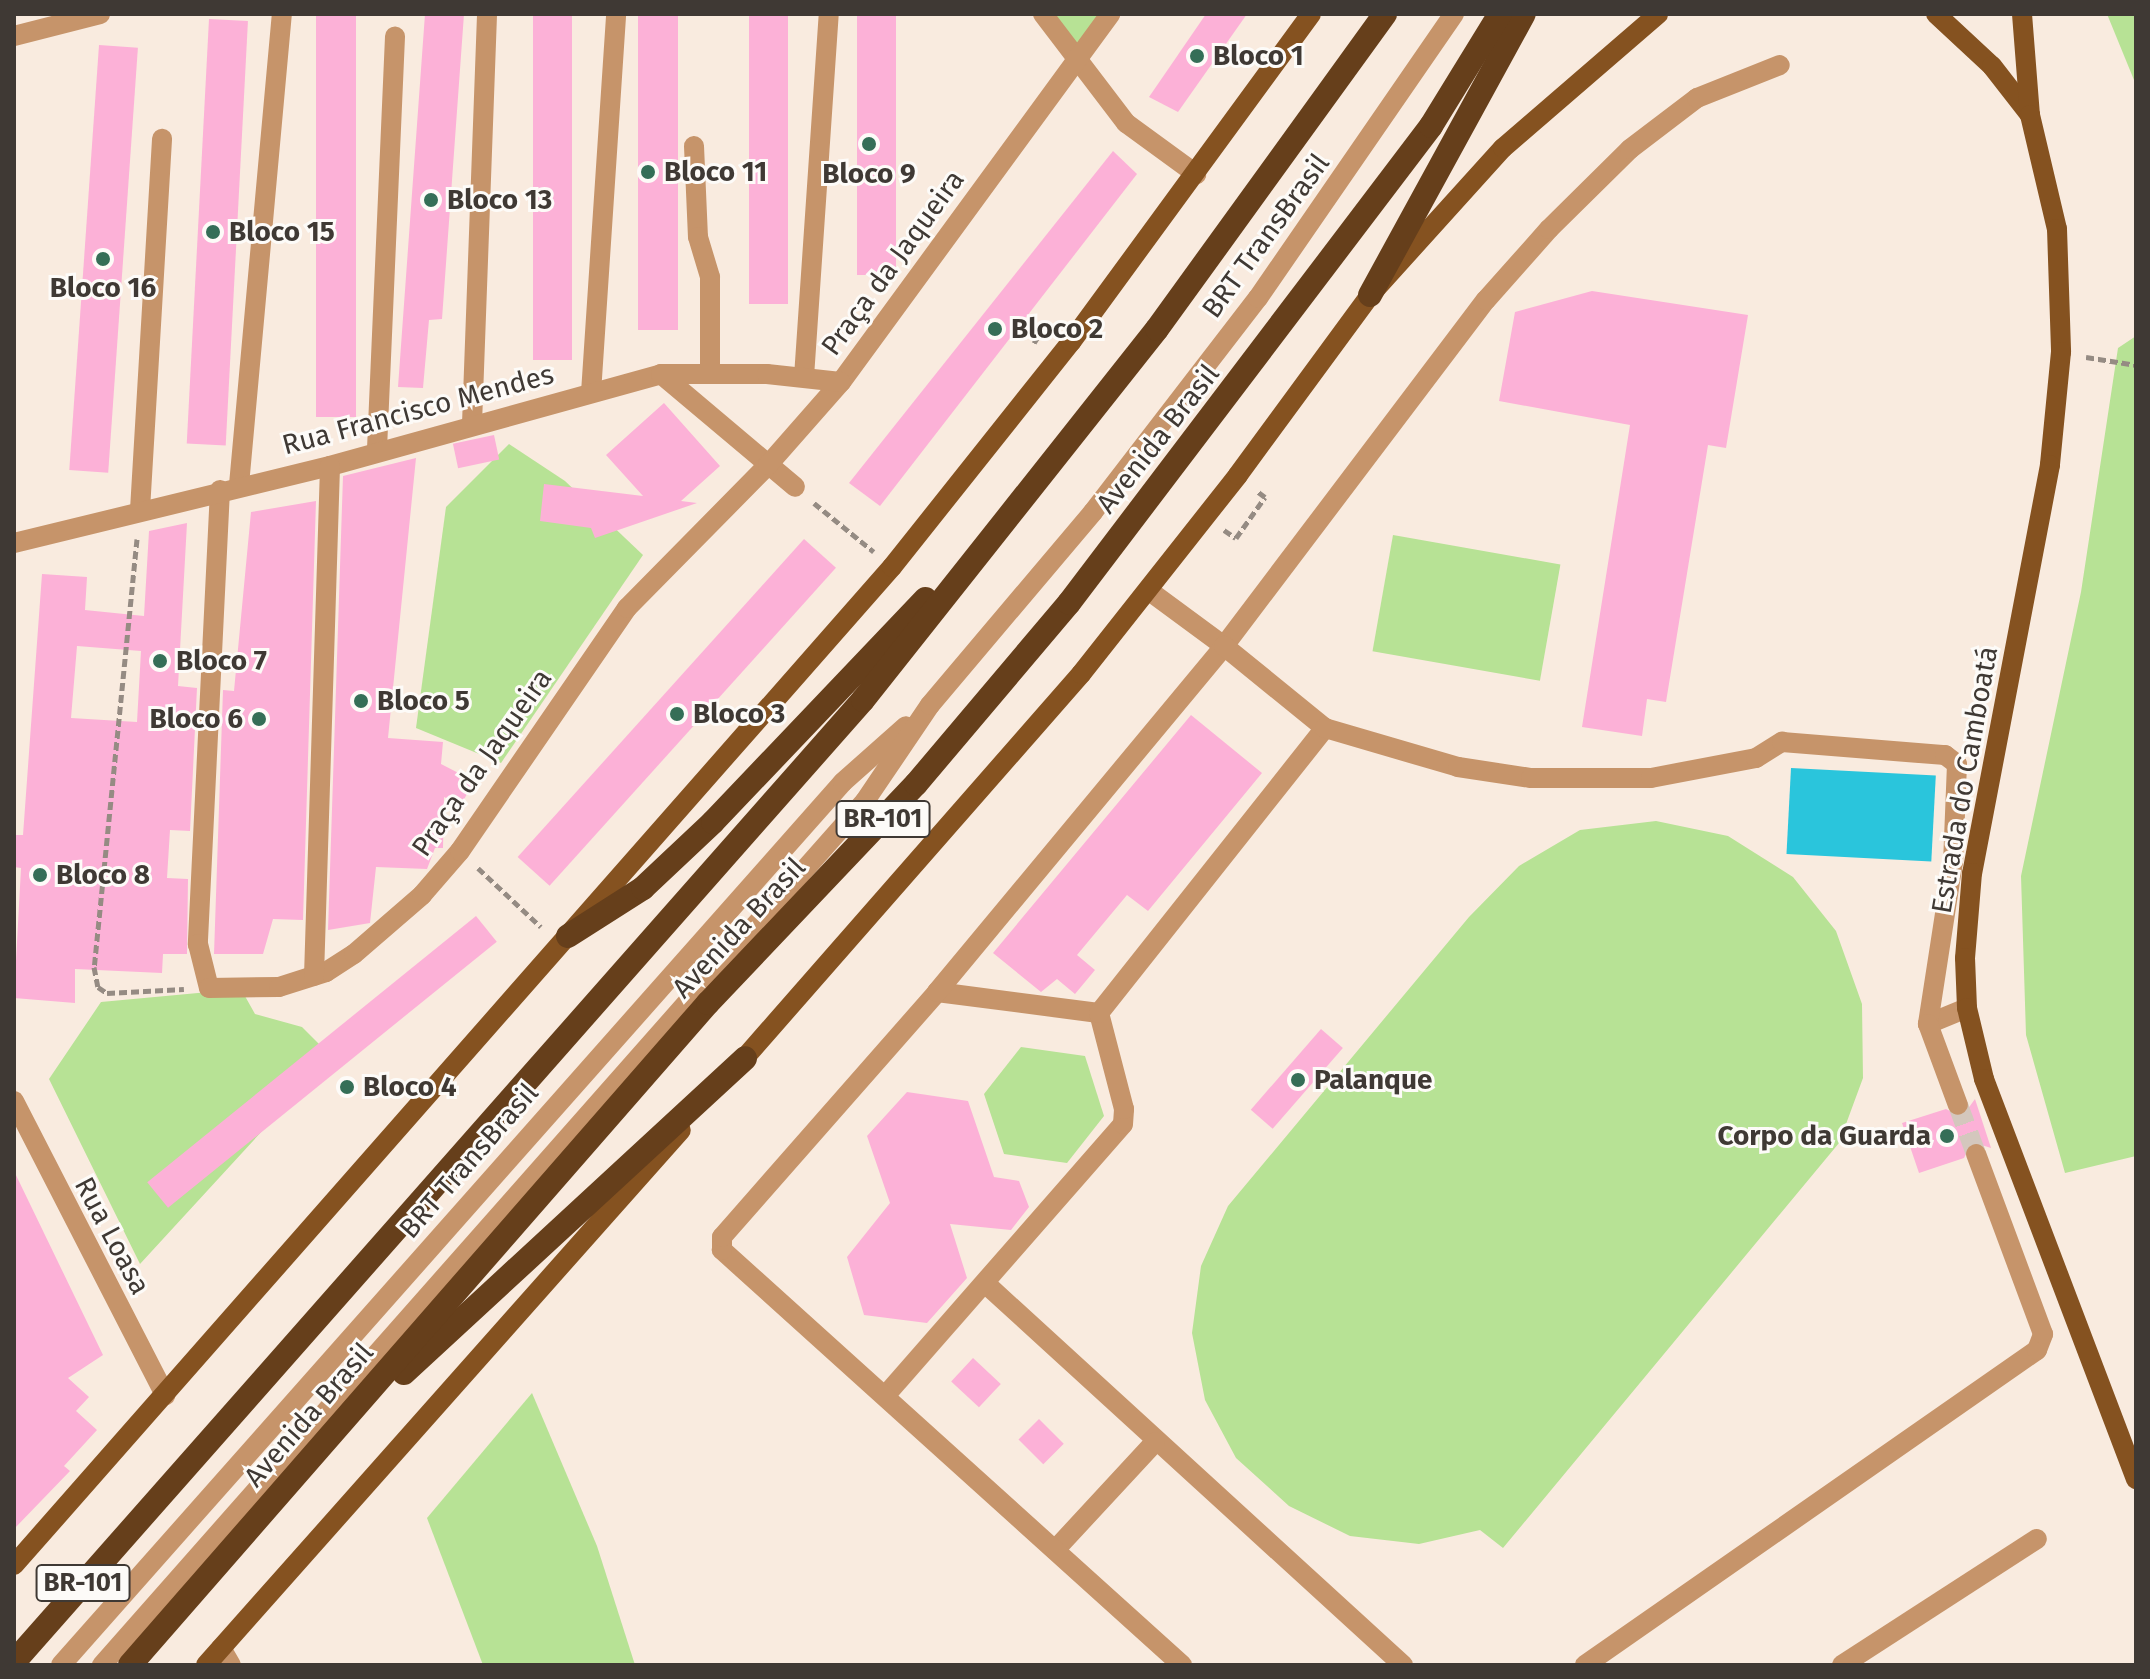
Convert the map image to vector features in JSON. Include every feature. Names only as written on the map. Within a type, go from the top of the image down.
[{"type":"highway","points":[[1344,75],[1372,14]]},
{"type":"highway","name":"Avenida Brasil","points":[[14,1662],[776,803],[1157,329],[1344,75],[1385,14]]},
{"type":"highway","name":"Avenida Brasil","points":[[130,1665],[708,1003],[916,784],[1069,603],[1431,126],[1500,14]]},
{"type":"highway","points":[[1370,295],[1524,14]]},
{"type":"highway","points":[[564,940],[643,888],[713,822],[1026,492]]},
{"type":"highway","points":[[309,1461],[745,1058]]},
{"type":"main road","points":[[14,1565],[892,567],[1071,342],[1311,14]]},
{"type":"main road","name":"Estrada do Camboatá","points":[[1936,14],[1992,66],[2030,115]]},
{"type":"main road","name":"Estrada do Camboatá","points":[[2022,14],[2030,115],[2057,229],[2061,352],[2048,481],[1972,873],[1965,958],[1967,1008],[1984,1079],[2136,1479]]},
{"type":"main road","points":[[206,1665],[226,1657],[1148,590],[1370,295],[1503,148],[1658,15]]},
{"type":"street","points":[[14,36],[100,14]]},
{"type":"street","points":[[209,988],[196,923],[229,487],[282,14]]},
{"type":"street","points":[[472,424],[487,14]]},
{"type":"street","points":[[591,393],[616,14]]},
{"type":"street","points":[[804,377],[829,14]]},
{"type":"street","points":[[1043,14],[1075,61],[1126,123],[1196,174]]},
{"type":"street","name":"Praça da Jaqueira","points":[[209,988],[279,987],[314,976],[384,929],[460,851],[627,608],[768,465],[841,382],[1110,14]]},
{"type":"street","name":"BRT TransBrasil","points":[[102,1665],[865,801],[930,705],[1171,413],[1454,14]]},
{"type":"street","points":[[377,449],[395,36]]},
{"type":"street","points":[[1182,1665],[722,1250],[722,1237],[937,992],[1224,646],[1486,300],[1549,229],[1630,149],[1697,98],[1780,65]]},
{"type":"street","points":[[140,510],[162,139]]},
{"type":"street","points":[[694,146],[698,237],[710,277],[710,373]]},
{"type":"street","points":[[661,374],[795,487]]},
{"type":"street","name":"Rua Francisco Mendes","points":[[14,543],[229,487],[330,466],[377,449],[661,374],[804,377],[841,382]]},
{"type":"street","points":[[314,976],[330,466]]},
{"type":"street","points":[[1148,590],[1224,646],[1325,728],[1458,767],[1531,778],[1651,778],[1756,758],[1782,742],[1945,755],[1957,764],[1953,862],[1928,1024],[1958,1105]]},
{"type":"street","name":"BRT TransBrasil","points":[[61,1665],[843,782],[930,705]]},
{"type":"street","points":[[1099,1013],[1325,728]]},
{"type":"street","points":[[937,992],[1099,1013]]},
{"type":"street","points":[[1928,1024],[1967,1008]]},
{"type":"street","points":[[885,1396],[1123,1124],[1124,1109],[1099,1013]]},
{"type":"street","name":"Rua Loasa","points":[[14,1101],[19,1130],[165,1395]]},
{"type":"street","points":[[1585,1665],[2037,1350],[2043,1334],[1976,1154]]},
{"type":"street","points":[[986,1284],[1155,1442],[1403,1665]]},
{"type":"street","points":[[1055,1550],[1155,1442]]},
{"type":"street","points":[[1842,1665],[2037,1539]]},
{"type":"path","points":[[2061,352],[2136,365]]},
{"type":"path","points":[[795,487],[892,567]]},
{"type":"path","points":[[1236,538],[1265,497]]},
{"type":"path","points":[[140,510],[94,967],[98,987],[107,993],[209,988]]},
{"type":"path","points":[[460,851],[564,940]]},
{"type":"green space","points":[[1047,14],[1110,14],[1074,59]]},
{"type":"green space","points":[[2107,14],[2136,14],[2136,80],[2134,80]]},
{"type":"green space","points":[[2136,336],[2136,1156],[2065,1173],[2026,1035],[2021,876],[2081,592],[2118,348]]},
{"type":"green space","points":[[509,444],[565,481],[643,555],[501,763],[416,728],[446,507]]},
{"type":"green space","points":[[1393,535],[1560,565],[1540,681],[1373,651]]},
{"type":"green space","points":[[1656,821],[1728,836],[1793,877],[1836,931],[1862,1004],[1863,1078],[1839,1143],[1503,1548],[1480,1530],[1419,1544],[1350,1536],[1289,1506],[1236,1458],[1205,1400],[1192,1333],[1201,1266],[1228,1206],[1469,917],[1519,866],[1580,830]]},
{"type":"green space","points":[[241,989],[255,1014],[302,1027],[331,1056],[140,1264],[49,1079],[101,1002]]},
{"type":"green space","points":[[1021,1047],[1085,1056],[1104,1116],[1067,1163],[1004,1154],[984,1094]]},
{"type":"green space","points":[[532,1393],[597,1546],[635,1665],[483,1665],[427,1518]]},
{"type":"water","points":[[1791,768],[1936,776],[1931,861],[1786,854]]},
{"type":"building","points":[[316,14],[356,14],[356,417],[316,417]]},
{"type":"building","name":"Bloco 13","points":[[425,14],[464,14],[442,319],[429,320],[423,388],[398,387]]},
{"type":"building","points":[[533,14],[572,14],[572,360],[533,360]]},
{"type":"building","name":"Bloco 11","points":[[638,14],[678,14],[678,330],[638,330]]},
{"type":"building","points":[[749,14],[788,14],[788,304],[749,304]]},
{"type":"building","name":"Bloco 9","points":[[857,14],[896,14],[896,275],[857,275]]},
{"type":"building","name":"Bloco 1","points":[[1206,14],[1247,14],[1178,112],[1149,97]]},
{"type":"building","name":"Bloco 15","points":[[209,19],[248,21],[226,445],[187,443]]},
{"type":"building","name":"Bloco 16","points":[[99,45],[138,48],[108,473],[69,470]]},
{"type":"building","name":"Bloco 2","points":[[1113,151],[1137,174],[880,506],[849,483]]},
{"type":"building","points":[[1592,291],[1748,315],[1726,448],[1708,445],[1666,702],[1647,699],[1642,736],[1582,727],[1630,425],[1499,401],[1515,312]]},
{"type":"building","points":[[664,403],[720,466],[681,501],[697,503],[595,538],[591,528],[540,521],[544,484],[643,496],[606,455]]},
{"type":"building","points":[[494,435],[499,459],[458,468],[453,444]]},
{"type":"building","name":"Bloco 5","points":[[416,458],[388,738],[443,742],[441,764],[474,781],[461,805],[444,797],[443,848],[435,848],[427,869],[376,867],[370,923],[328,930],[343,476]]},
{"type":"building","name":"Bloco 6","points":[[316,501],[303,920],[273,919],[263,954],[214,954],[223,690],[234,691],[251,512]]},
{"type":"building","points":[[187,523],[178,686],[197,688],[190,831],[170,830],[167,878],[188,879],[187,954],[163,954],[162,973],[75,969],[75,1003],[14,998],[21,868],[14,867],[14,835],[23,835],[42,574],[87,577],[85,610],[144,616],[149,531]],"holes":[[[77,646],[141,651],[137,722],[71,718]]]},
{"type":"building","name":"Bloco 3","points":[[804,539],[836,568],[550,886],[518,857]]},
{"type":"building","points":[[1191,715],[1262,773],[1148,911],[1127,895],[1077,955],[1095,970],[1075,994],[1057,979],[1041,992],[993,953]]},
{"type":"building","points":[[476,916],[497,942],[168,1208],[147,1182]]},
{"type":"building","name":"Palanque","points":[[1321,1029],[1343,1048],[1273,1129],[1251,1110]]},
{"type":"building","points":[[907,1092],[968,1101],[994,1177],[1019,1181],[1029,1207],[1011,1230],[950,1224],[967,1278],[927,1323],[864,1315],[847,1257],[890,1203],[867,1136]]},
{"type":"building","name":"Corpo da Guarda","points":[[1975,1099],[1991,1148],[1972,1142],[1964,1158],[1919,1173],[1902,1123],[1946,1109],[1962,1117]]},
{"type":"building","points":[[14,1171],[103,1355],[68,1378],[89,1397],[76,1411],[97,1430],[64,1466],[70,1471],[14,1529]]},
{"type":"building","points":[[973,1358],[1001,1384],[979,1407],[951,1381]]},
{"type":"building","points":[[1039,1419],[1064,1444],[1043,1464],[1018,1440]]},
{"type":"tunnel","points":[[1958,1105],[1976,1154]]},
{"type":"place","name":"Bloco 1","points":[[1197,56]]},
{"type":"place","name":"Bloco 9","points":[[869,144]]},
{"type":"place","name":"Bloco 11","points":[[648,172]]},
{"type":"place","name":"Bloco 13","points":[[431,200]]},
{"type":"place","name":"Bloco 15","points":[[213,232]]},
{"type":"place","name":"Bloco 16","points":[[103,259]]},
{"type":"place","name":"Bloco 2","points":[[995,329]]},
{"type":"place","name":"Bloco 7","points":[[160,661]]},
{"type":"place","name":"Bloco 5","points":[[361,701]]},
{"type":"place","name":"Bloco 3","points":[[677,714]]},
{"type":"place","name":"Bloco 6","points":[[259,719]]},
{"type":"place","name":"Bloco 8","points":[[40,875]]},
{"type":"place","name":"Palanque","points":[[1298,1080]]},
{"type":"place","name":"Bloco 4","points":[[347,1087]]},
{"type":"place","name":"Corpo da Guarda","points":[[1947,1136]]}]
